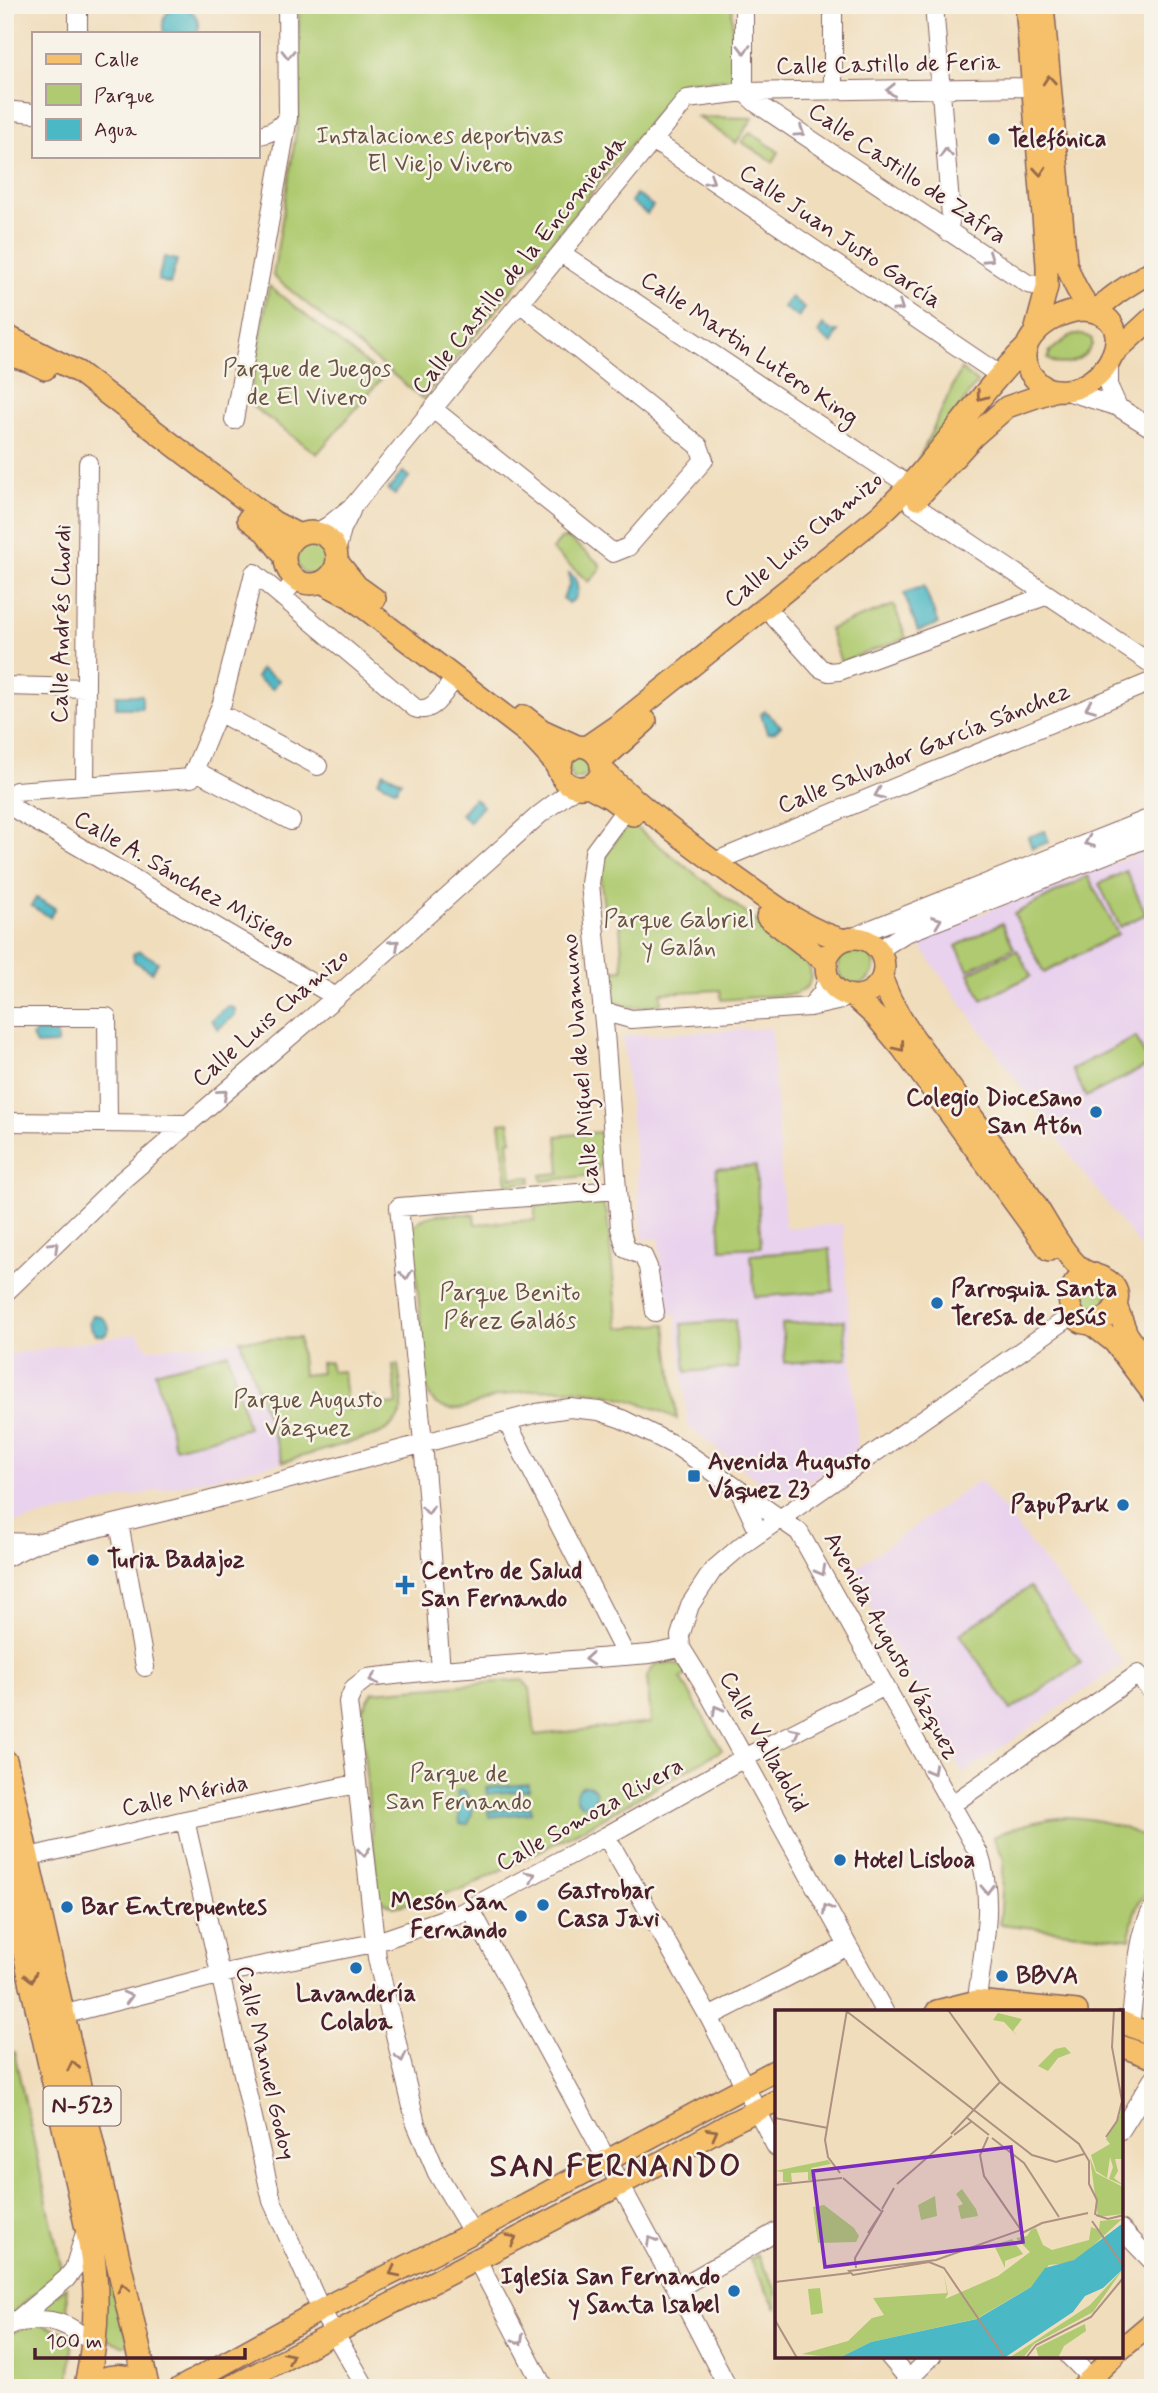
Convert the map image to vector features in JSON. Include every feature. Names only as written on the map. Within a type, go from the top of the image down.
[{"type":"highway","name":"N-523","points":[[5,1762],[15,1860],[62,2015],[145,2388]]},
{"type":"highway","name":"N-523","points":[[15,1860],[18,1864],[16,1874],[26,1924],[24,1947],[96,2276],[88,2388]]},
{"type":"highway","name":"N-523","points":[[88,2388],[104,2379],[119,2376],[130,2378],[145,2388]]},
{"type":"main road","points":[[1026,5],[1048,265],[1047,287],[1025,360],[1031,375],[1042,385],[1059,390],[1090,382],[1153,317]]},
{"type":"main road","points":[[1043,5],[1066,263],[1083,301],[1098,307],[1114,329],[1116,341],[1112,358]]},
{"type":"main road","points":[[1031,339],[1047,321],[1061,313],[1098,307],[1153,270]]},
{"type":"main road","points":[[5,335],[78,372],[274,522],[330,541],[336,557],[357,586],[542,730],[591,755],[624,792],[714,862],[795,920],[828,936],[870,942],[882,955],[882,978],[872,990],[851,996]]},
{"type":"main road","name":"Calle Luis Chamizo","points":[[591,755],[618,725],[879,516],[911,495],[998,374],[1031,339]]},
{"type":"main road","points":[[5,354],[28,360],[80,390],[265,532],[285,557],[290,573],[296,579],[308,584],[321,582],[333,572],[336,557]]},
{"type":"main road","name":"Calle Luis Chamizo","points":[[591,755],[626,737],[774,617],[1007,407],[1059,390]]},
{"type":"main road","points":[[285,557],[288,546],[308,534]]},
{"type":"main road","points":[[321,582],[350,597],[526,732],[545,751],[565,782],[582,787],[625,810],[827,970],[834,986],[876,1017],[902,1048],[1062,1268],[1078,1311],[1114,1342],[1153,1394]]},
{"type":"main road","points":[[560,771],[563,755],[591,755]]},
{"type":"main road","points":[[582,787],[597,779],[591,755]]},
{"type":"main road","points":[[827,970],[833,948],[849,939]]},
{"type":"main road","points":[[882,978],[898,1012],[1066,1251],[1083,1270],[1107,1278],[1116,1288],[1116,1308],[1103,1322],[1078,1311]]},
{"type":"main road","points":[[1078,1311],[1076,1282],[1094,1274]]},
{"type":"main road","points":[[1116,1308],[1127,1334],[1153,1373]]},
{"type":"main road","points":[[945,2010],[977,2006],[1057,2010]]},
{"type":"main road","points":[[1126,2023],[1153,2035]]},
{"type":"main road","points":[[1123,2047],[1153,2058]]},
{"type":"main road","points":[[180,2388],[321,2310],[775,2071]]},
{"type":"main road","points":[[229,2388],[620,2185],[767,2105]]},
{"type":"main road","points":[[1123,2348],[1153,2322]]},
{"type":"main road","points":[[1085,2382],[1112,2358]]},
{"type":"street","points":[[78,5],[78,32]]},
{"type":"street","points":[[234,420],[288,110],[287,5]]},
{"type":"street","points":[[744,5],[744,92]]},
{"type":"street","points":[[833,5],[833,90]]},
{"type":"street","points":[[934,5],[951,217],[948,232]]},
{"type":"street","name":"Calle Castillo de Feria","points":[[744,92],[1033,87]]},
{"type":"street","name":"Calle Castillo de la Encomienda","points":[[308,534],[328,526],[354,505],[687,99],[744,92]]},
{"type":"street","name":"Calle Castillo de Zafra","points":[[744,92],[756,103],[1028,284],[1047,287]]},
{"type":"street","points":[[5,110],[32,113]]},
{"type":"street","points":[[259,135],[271,133],[280,127],[288,110]]},
{"type":"street","name":"Calle Juan Justo García","points":[[654,141],[998,374]]},
{"type":"street","name":"Calle Martin Lutero King","points":[[561,253],[911,495],[1048,595],[1153,665]]},
{"type":"street","points":[[433,409],[613,552],[628,547],[704,460],[699,446],[520,303]]},
{"type":"street","points":[[1112,358],[1109,387],[1118,407]]},
{"type":"street","points":[[1059,390],[1118,407],[1153,429]]},
{"type":"street","name":"Calle Andrés Chordi","points":[[85,786],[88,463]]},
{"type":"street","name":"Calle Castillo de la Encomienda","points":[[336,557],[342,529],[354,505]]},
{"type":"street","points":[[7,805],[16,791],[191,778],[218,712],[254,573],[419,710],[431,708],[455,678]]},
{"type":"street","points":[[282,597],[296,579]]},
{"type":"street","points":[[774,617],[820,668],[829,672],[839,671],[1048,595]]},
{"type":"street","name":"Calle Salvador García Sánchez","points":[[714,862],[1153,681]]},
{"type":"street","points":[[5,685],[86,688]]},
{"type":"street","points":[[218,712],[318,766]]},
{"type":"street","points":[[194,770],[291,821]]},
{"type":"street","points":[[539,815],[551,797],[560,771]]},
{"type":"street","name":"Calle Luis Chamizo","points":[[5,1293],[118,1184],[336,997],[539,815],[582,787]]},
{"type":"street","name":"Calle A. Sánchez Misiego","points":[[7,805],[336,997]]},
{"type":"street","name":"Calle Miguel de Unamuno","points":[[625,810],[594,852],[591,864],[591,893],[620,1228],[626,1249],[643,1256],[648,1267],[656,1312]]},
{"type":"street","points":[[849,939],[1153,817]]},
{"type":"street","points":[[882,955],[885,946],[904,934],[1153,836]]},
{"type":"street","points":[[810,1007],[822,993],[827,970]]},
{"type":"street","points":[[603,1012],[631,1018],[810,1007],[851,996]]},
{"type":"street","points":[[5,1017],[107,1017],[108,1123]]},
{"type":"street","points":[[605,1038],[631,1018]]},
{"type":"street","points":[[5,1122],[189,1124]]},
{"type":"street","points":[[441,1670],[423,1442],[399,1207],[617,1190]]},
{"type":"street","points":[[472,2231],[437,2173],[416,2124],[374,1943],[348,1702],[354,1688],[367,1678],[626,1656],[681,1648],[680,1636],[690,1605],[713,1570],[780,1517],[835,1482],[1078,1311]]},
{"type":"street","name":"Avenida Augusto Vázquez","points":[[5,1558],[36,1543],[537,1413],[570,1408],[599,1411],[662,1438],[799,1532],[979,1854],[987,1876],[988,1917],[977,2006]]},
{"type":"street","points":[[507,1422],[626,1656]]},
{"type":"street","points":[[737,1487],[759,1533]]},
{"type":"street","points":[[119,1523],[145,1667]]},
{"type":"street","name":"Avenida Augusto Vázquez","points":[[5,1542],[36,1543]]},
{"type":"street","name":"Calle Valladolid","points":[[681,1648],[883,2010]]},
{"type":"street","points":[[951,1805],[1138,1674],[1153,1693]]},
{"type":"street","name":"Calle Somoza Rivera","points":[[62,2015],[220,1976],[374,1943],[470,1908],[606,1836],[744,1758],[885,1686]]},
{"type":"street","name":"Calle Mérida","points":[[15,1860],[356,1784]]},
{"type":"street","name":"Calle Manuel Godoy","points":[[185,1820],[272,2201],[321,2310],[366,2388]]},
{"type":"street","points":[[606,1836],[709,2017],[745,2087],[767,2105],[775,2142]]},
{"type":"street","points":[[470,1908],[728,2388]]},
{"type":"street","points":[[1126,2023],[1147,1917],[1153,1908]]},
{"type":"street","points":[[709,2017],[848,1946]]},
{"type":"street","points":[[1123,2127],[1153,2079]]},
{"type":"street","points":[[10,2326],[54,2291],[74,2269],[82,2250],[87,2226]]},
{"type":"street","points":[[1123,2231],[1153,2262]]},
{"type":"street","points":[[677,2289],[775,2233]]},
{"type":"street","points":[[476,2258],[536,2385]]},
{"type":"street","points":[[10,2326],[35,2319],[59,2321],[83,2336]]},
{"type":"street","points":[[892,2358],[912,2384],[931,2358]]},
{"type":"street","points":[[1070,2358],[1085,2382]]},
{"type":"shaded area","name":"Colegio Diocesano San Atón","points":[[1153,848],[1153,1263],[1082,1171],[915,939]]},
{"type":"shaded area","points":[[771,1028],[785,1228],[843,1224],[858,1450],[786,1496],[770,1490],[688,1426],[676,1314],[664,1313],[659,1238],[643,1239],[623,1036]]},
{"type":"shaded area","points":[[138,1333],[148,1349],[240,1340],[283,1462],[5,1525],[5,1355]]},
{"type":"shaded area","points":[[980,1480],[1124,1663],[963,1774],[851,1571]]},
{"type":"green space","name":"Instalaciones deportivas El Viejo Vivero","points":[[299,5],[732,5],[733,79],[682,82],[423,399],[273,276],[298,120]]},
{"type":"green space","points":[[698,117],[753,118],[736,143]]},
{"type":"green space","points":[[750,132],[779,152],[773,162],[742,142]]},
{"type":"green space","name":"Parque de Juegos de El Vivero","points":[[269,286],[383,377],[317,454],[249,404]]},
{"type":"green space","points":[[1083,334],[1092,339],[1092,345],[1084,355],[1072,362],[1060,364],[1048,359],[1050,351],[1070,336]]},
{"type":"green space","points":[[961,369],[977,382],[917,470],[913,471]]},
{"type":"green space","points":[[568,538],[600,564],[600,569],[589,582],[552,550],[561,539]]},
{"type":"green space","points":[[311,544],[322,548],[326,559],[322,570],[311,574],[300,570],[296,559],[300,548]]},
{"type":"green space","points":[[894,605],[906,638],[841,662],[829,629]]},
{"type":"green space","points":[[588,753],[594,774],[573,780],[567,759]]},
{"type":"green space","name":"Parque Gabriel y Galán","points":[[629,825],[796,952],[809,967],[811,975],[808,986],[796,994],[721,1000],[720,990],[661,993],[661,1004],[642,1006],[623,1005],[612,999],[610,971],[623,970],[619,910],[604,908],[601,871],[606,855]]},
{"type":"green space","points":[[1126,871],[1146,914],[1120,927],[1099,884]]},
{"type":"green space","points":[[1088,876],[1118,934],[1044,973],[1014,914]]},
{"type":"green space","points":[[1002,923],[1014,948],[968,970],[956,946]]},
{"type":"green space","points":[[856,948],[869,953],[874,966],[869,979],[856,984],[843,979],[838,966],[843,953]]},
{"type":"green space","points":[[1017,950],[1031,976],[982,1000],[969,973]]},
{"type":"green space","points":[[1136,1037],[1149,1065],[1086,1097],[1072,1069]]},
{"type":"green space","points":[[509,1122],[512,1178],[531,1177],[531,1182],[507,1184],[500,1123]]},
{"type":"green space","points":[[600,1132],[602,1161],[593,1175],[542,1181],[541,1175],[560,1173],[557,1136]]},
{"type":"green space","points":[[756,1166],[761,1247],[721,1249],[716,1169]]},
{"type":"green space","name":"Parque Benito Pérez Galdós","points":[[596,1201],[603,1205],[607,1214],[618,1328],[666,1324],[677,1419],[635,1401],[568,1389],[545,1389],[500,1396],[454,1409],[443,1408],[435,1403],[426,1382],[412,1228],[424,1218],[440,1215],[474,1214],[475,1224],[535,1220],[535,1206]]},
{"type":"green space","points":[[830,1249],[833,1291],[755,1297],[751,1255]]},
{"type":"green space","points":[[1093,1285],[1103,1289],[1107,1299],[1103,1309],[1093,1313],[1083,1309],[1079,1299],[1083,1289]]},
{"type":"green space","points":[[735,1320],[738,1368],[686,1372],[682,1324]]},
{"type":"green space","points":[[844,1320],[847,1359],[785,1363],[782,1324]]},
{"type":"green space","name":"Parque Augusto Vázquez","points":[[299,1338],[303,1375],[321,1373],[320,1363],[330,1362],[332,1372],[343,1371],[347,1409],[368,1407],[367,1398],[376,1397],[377,1406],[397,1404],[393,1365],[398,1365],[402,1406],[395,1422],[376,1435],[283,1462],[240,1340]]},
{"type":"green space","points":[[228,1353],[248,1428],[175,1448],[155,1372]]},
{"type":"green space","points":[[1030,1587],[1081,1663],[1011,1710],[960,1634]]},
{"type":"green space","name":"Parque de San Fernando","points":[[655,1664],[678,1664],[688,1674],[681,1678],[722,1750],[583,1829],[464,1889],[394,1907],[378,1899],[360,1713],[373,1692],[523,1680],[530,1689],[535,1735],[651,1723],[647,1677]]},
{"type":"green space","points":[[1066,1817],[1111,1824],[1133,1831],[1153,1843],[1153,1887],[1135,1910],[1130,1939],[1000,1924],[1004,1859],[993,1837],[1029,1823]]},
{"type":"green space","points":[[33,1917],[129,2345],[106,2339]]},
{"type":"green space","points":[[14,2052],[62,2270],[8,2317],[5,2315],[5,2055]]},
{"type":"green space","points":[[757,2255],[775,2288],[775,2306],[749,2259]]},
{"type":"green space","points":[[66,2287],[68,2317],[38,2309]]},
{"type":"green space","points":[[39,2324],[73,2335],[69,2388],[5,2388],[5,2339],[17,2330]]},
{"type":"water","points":[[181,7],[190,10],[196,16],[197,32],[164,32],[163,23],[172,10]]},
{"type":"water","points":[[636,194],[653,206],[647,214],[631,202]]},
{"type":"water","points":[[164,257],[177,260],[170,284],[158,280]]},
{"type":"water","points":[[791,297],[804,308],[798,317],[783,307]]},
{"type":"water","points":[[823,325],[832,331],[838,331],[832,344],[818,333]]},
{"type":"water","points":[[403,472],[409,477],[395,495],[388,490]]},
{"type":"water","points":[[569,573],[575,578],[577,589],[576,596],[568,603],[563,598],[570,584]]},
{"type":"water","points":[[924,586],[938,624],[918,631],[904,593]]},
{"type":"water","points":[[261,669],[279,680],[273,689],[256,678]]},
{"type":"water","points":[[116,695],[142,695],[142,708],[116,708]]},
{"type":"water","points":[[765,711],[781,726],[775,732],[767,733],[761,714]]},
{"type":"water","points":[[383,772],[401,781],[396,790],[378,781]]},
{"type":"water","points":[[474,798],[483,806],[469,822],[461,814]]},
{"type":"water","points":[[1045,831],[1049,842],[1032,848],[1028,837]]},
{"type":"water","points":[[36,898],[55,908],[50,917],[31,906]]},
{"type":"water","points":[[140,951],[158,962],[152,972],[134,961],[133,954]]},
{"type":"water","points":[[228,1006],[235,1009],[235,1015],[218,1029],[211,1020]]},
{"type":"water","points":[[36,1032],[57,1032],[57,1044],[36,1045],[32,1037]]},
{"type":"water","points":[[93,1315],[102,1317],[107,1323],[109,1329],[105,1335],[96,1334],[92,1330],[89,1321]]},
{"type":"water","points":[[529,1784],[529,1790],[487,1794],[486,1788]]},
{"type":"water","points":[[582,1785],[590,1785],[596,1795],[590,1805],[582,1805],[576,1799],[576,1791]]},
{"type":"water","points":[[464,1790],[472,1810],[468,1824],[460,1824],[457,1791]]},
{"type":"water","points":[[531,1807],[531,1813],[489,1817],[488,1811]]},
{"type":"place","name":"Telefónica","points":[[994,139]]},
{"type":"place","name":"Colegio Diocesano San Atón","points":[[1096,1112]]},
{"type":"place","name":"Parroquia Santa Teresa de Jesús","points":[[937,1303]]},
{"type":"place","name":"Avenida Augusto Váquez 23","points":[[694,1476]]},
{"type":"place","name":"PapuPark","points":[[1123,1505]]},
{"type":"place","name":"Turia Badajoz","points":[[93,1560]]},
{"type":"place","name":"Centro de Salud San Fernando","points":[[405,1585]]},
{"type":"place","name":"Hotel Lisboa","points":[[840,1860]]},
{"type":"place","name":"Gastrobar Casa Javi","points":[[543,1905]]},
{"type":"place","name":"Bar Entrepuentes","points":[[67,1907]]},
{"type":"place","name":"Mesón San Fernando","points":[[521,1916]]},
{"type":"place","name":"Lavandería Colaba","points":[[356,1968]]},
{"type":"place","name":"BBVA","points":[[1002,1976]]},
{"type":"place","name":"Iglesia San Fernando y Santa Isabel","points":[[734,2291]]},
{"type":"district","name":"SAN FERNANDO","points":[[616,2167]]}]
